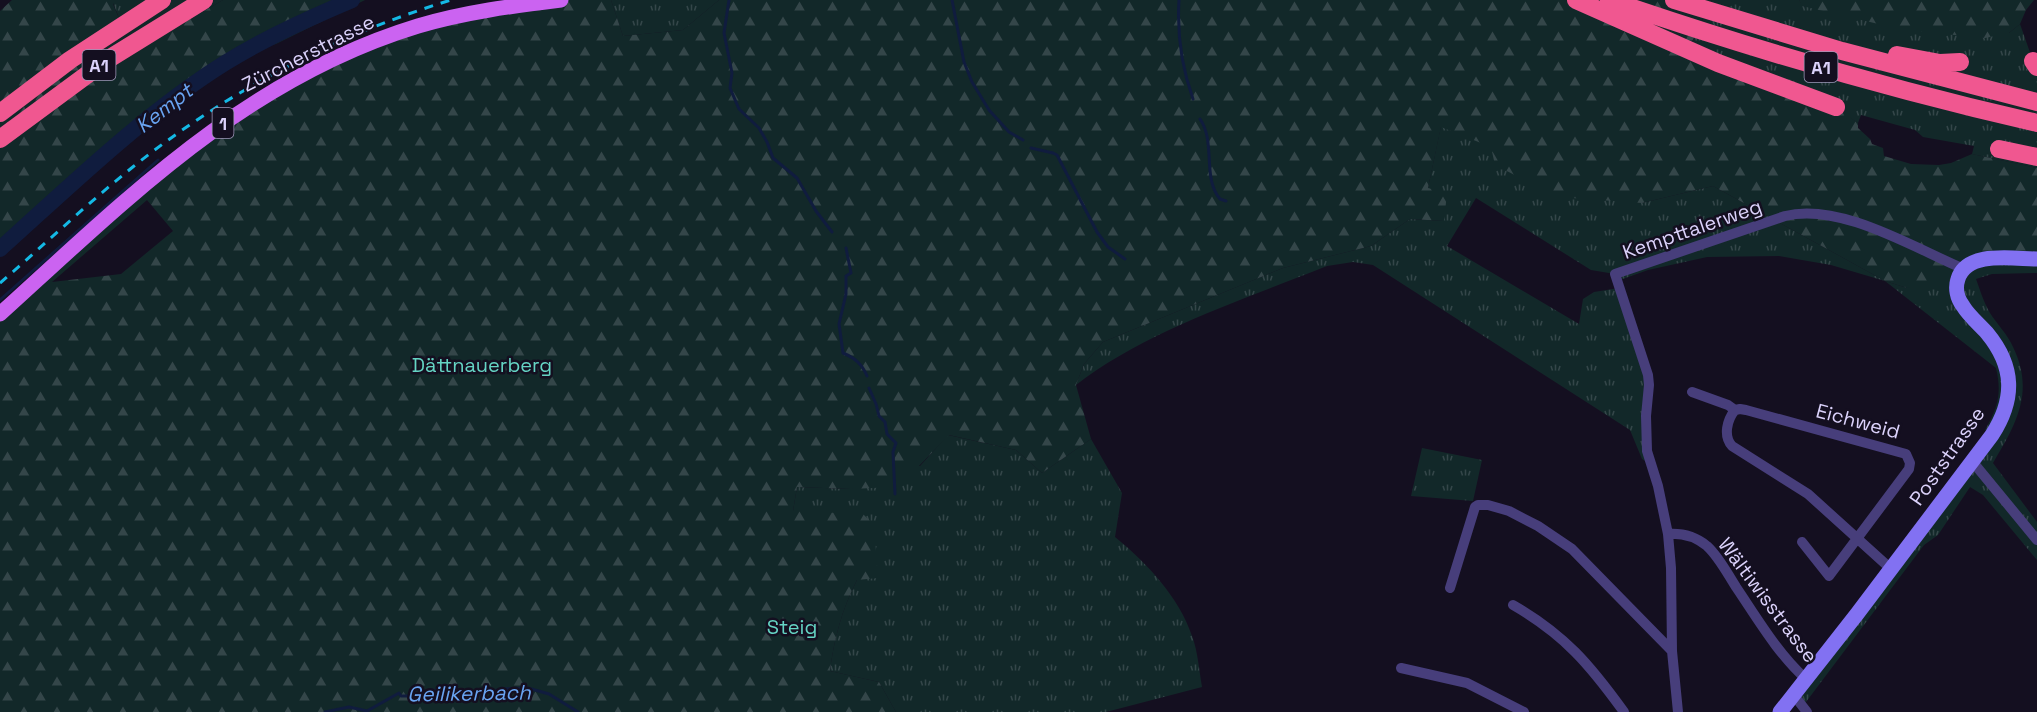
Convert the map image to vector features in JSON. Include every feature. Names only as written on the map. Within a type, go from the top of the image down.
[{"type":"highway","name":"A1","points":[[0,112],[96,42],[162,0]]},
{"type":"highway","name":"A1","points":[[0,139],[107,60],[204,0]]},
{"type":"highway","points":[[1576,0],[1718,63],[1836,107]]},
{"type":"highway","name":"A1","points":[[1609,0],[1797,60],[1915,93],[2037,123]]},
{"type":"highway","name":"A1","points":[[1674,0],[1842,51],[2037,102]]},
{"type":"highway","name":"A1","points":[[1842,51],[1897,55],[1940,63],[1960,62]]},
{"type":"highway","points":[[1999,149],[2037,157]]},
{"type":"main road","name":"Zürcherstrasse","points":[[0,314],[98,225],[187,149],[227,119],[286,84],[360,47],[418,26],[485,10],[561,0]]},
{"type":"street","name":"Kempttalerweg","points":[[1678,712],[1672,651],[1671,568],[1668,534],[1658,486],[1647,451],[1648,375],[1615,274],[1785,216],[1803,213],[1824,215],[1876,230],[1964,269]]},
{"type":"street","points":[[1964,269],[1981,260],[2037,259]]},
{"type":"street","name":"Poststrasse","points":[[1780,712],[1992,435],[2002,417],[2008,398],[2007,370],[2000,351],[1964,308],[1958,296],[1957,281],[1964,269]]},
{"type":"street","name":"Eichweid","points":[[1692,392],[1728,405],[1735,410],[1746,410],[1906,454],[1910,463],[1909,469],[1829,576],[1802,542]]},
{"type":"street","points":[[1735,410],[1731,415],[1726,434],[1732,446],[1808,494],[1891,569]]},
{"type":"street","points":[[1972,461],[2037,540]]},
{"type":"street","points":[[1450,588],[1473,513],[1478,505],[1488,505],[1509,511],[1538,526],[1572,549],[1672,651]]},
{"type":"street","name":"Wältiwisstrasse","points":[[1668,534],[1689,536],[1711,551],[1768,634],[1806,679]]},
{"type":"street","points":[[1514,605],[1544,623],[1572,647],[1624,712]]},
{"type":"street","points":[[1401,668],[1467,683],[1524,712]]},
{"type":"street","points":[[1793,694],[1807,712]]},
{"type":"green space","points":[[12,0],[113,0],[133,52],[223,0],[365,0],[276,44],[231,54],[188,82],[127,130],[0,244],[0,11]]},
{"type":"green space","points":[[113,0],[223,0],[133,52]]},
{"type":"green space","name":"Dättnauerberg","points":[[561,0],[611,0],[623,36],[683,30],[719,0],[1712,0],[1688,50],[1836,107],[1858,123],[1858,128],[1872,144],[1883,148],[1884,156],[1911,164],[1939,165],[1951,163],[1972,154],[2037,168],[2037,259],[1981,260],[1956,285],[1907,288],[1885,281],[1713,186],[1642,203],[1558,197],[1495,165],[1491,147],[1441,127],[1428,188],[1447,193],[1444,221],[1410,219],[1371,246],[1283,268],[1103,342],[1084,364],[1076,385],[1091,439],[1042,473],[1016,450],[949,435],[919,466],[903,466],[894,487],[851,489],[797,487],[793,511],[863,514],[874,525],[878,578],[857,580],[839,624],[830,671],[879,682],[896,712],[0,712],[0,314],[207,134],[383,38]],"holes":[[[147,200],[173,231],[121,274],[52,282]]]},
{"type":"green space","points":[[611,0],[719,0],[683,30],[623,36]]},
{"type":"green space","points":[[1712,0],[1799,0],[1803,6],[2009,33],[2020,24],[2033,61],[2037,62],[2037,168],[1972,154],[1974,146],[1923,137],[1915,130],[1861,115],[1858,123],[1849,117],[1688,51]]},
{"type":"green space","points":[[1799,0],[2034,0],[2026,10],[2020,24],[2009,33],[1985,38],[1904,30],[1802,6]]},
{"type":"green space","points":[[1441,126],[1642,203],[1713,186],[1885,281],[1831,265],[1779,256],[1707,257],[1648,270],[1617,281],[1615,274],[1591,270],[1476,198],[1447,246],[1579,324],[1583,299],[1594,292],[1619,288],[1648,375],[1650,464],[1642,459],[1630,430],[1373,265],[1353,262],[1327,266],[1164,332],[1103,366],[1076,385],[1084,364],[1103,342],[1283,268],[1371,246],[1410,219],[1444,221],[1428,188]]},
{"type":"green space","points":[[2037,259],[2037,273],[1992,274],[1976,279],[1988,309],[2011,343],[2019,363],[2022,379],[2020,407],[2009,435],[1993,463],[2037,522],[2037,560],[1983,495],[1970,487],[1938,535],[1924,545],[1803,706],[1793,694],[1991,434],[1985,430],[1998,400],[1999,385],[1996,368],[1885,281],[1907,288],[1964,269]]},
{"type":"green space","points":[[948,435],[1016,450],[1042,473],[1091,439],[1122,493],[1115,537],[1150,569],[1179,608],[1194,642],[1202,687],[1106,712],[896,712],[879,682],[830,671],[839,624],[857,580],[793,511],[797,487],[851,489],[903,466],[920,466]]},
{"type":"green space","points":[[1422,448],[1482,460],[1473,501],[1411,496]]},
{"type":"waterway","name":"Kempt","points":[[0,249],[137,127],[195,83],[256,45],[352,0]]},
{"type":"waterway","points":[[729,0],[724,33],[732,73],[730,88],[739,109],[759,128],[773,158],[797,178],[816,211],[832,232]]},
{"type":"waterway","points":[[952,0],[964,62],[972,82],[989,110],[1009,132],[1023,140]]},
{"type":"waterway","points":[[1179,0],[1181,50],[1193,99]]},
{"type":"waterway","points":[[1200,119],[1207,138],[1212,181],[1220,199],[1226,201]]},
{"type":"waterway","points":[[1031,148],[1057,155],[1097,232],[1108,247],[1125,259]]},
{"type":"waterway","points":[[0,300],[158,160]]},
{"type":"waterway","points":[[846,248],[851,273],[846,276],[846,294],[839,324],[843,353],[858,362],[867,376]]},
{"type":"waterway","points":[[869,388],[879,416],[885,422],[887,434],[896,443],[893,452],[895,494]]},
{"type":"waterway","name":"Geilikerbach","points":[[325,712],[349,707],[367,711],[399,693],[401,696],[413,696],[432,690],[469,697],[502,689],[528,688],[549,694],[578,712]]},
{"type":"railway","points":[[0,283],[134,166],[207,113],[245,90],[325,48],[366,30],[451,0]]},
{"type":"park label","name":"Steig","points":[[792,627]]}]
